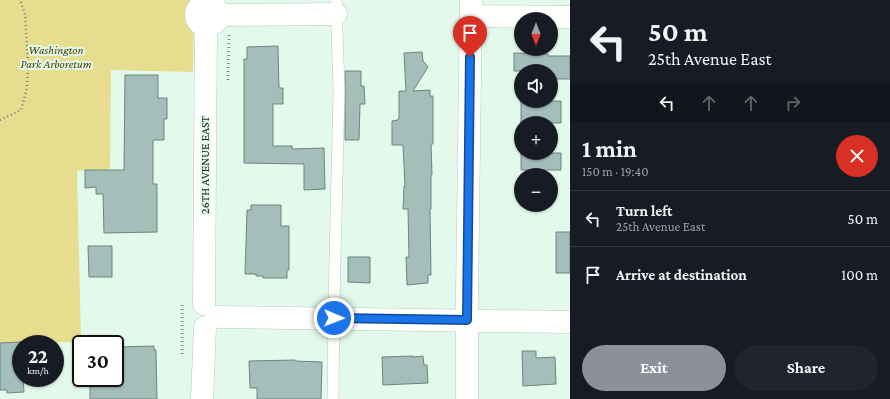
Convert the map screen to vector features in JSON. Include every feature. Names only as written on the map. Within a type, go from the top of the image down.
[{"type":"street","points":[[210,11],[336,7]]},
{"type":"street","points":[[467,399],[470,8],[570,17]]},
{"type":"street","name":"26TH AVENUE EAST","points":[[202,399],[208,316],[210,11]]},
{"type":"street","points":[[208,316],[570,322]]},
{"type":"lane","points":[[333,399],[339,90],[336,7]]},
{"type":"path","points":[[0,120],[21,110],[27,88],[28,64],[25,14],[20,0]]},
{"type":"path","points":[[228,80],[229,33]]},
{"type":"green space","name":"Washington Park Arboretum","points":[[0,0],[194,0],[193,72],[111,70],[110,169],[77,171],[81,335],[72,335],[72,342],[64,342],[64,335],[12,335],[12,343],[0,343]]},
{"type":"building","points":[[278,46],[279,88],[283,88],[283,104],[273,104],[273,146],[292,146],[292,149],[324,148],[325,189],[304,190],[304,164],[244,163],[244,59],[247,59],[247,47]]},
{"type":"building","points":[[422,52],[423,61],[428,67],[413,91],[430,90],[430,96],[433,96],[433,144],[431,144],[432,175],[430,209],[431,275],[428,275],[428,283],[407,285],[406,257],[409,257],[408,209],[403,209],[405,186],[403,145],[392,145],[392,121],[398,120],[399,118],[399,91],[406,91],[404,53]]},
{"type":"building","points":[[514,56],[570,56],[570,79],[558,79],[558,64],[514,64]]},
{"type":"building","points":[[345,71],[361,71],[361,86],[364,86],[365,104],[360,104],[359,140],[345,140]]},
{"type":"building","points":[[125,75],[158,75],[158,98],[167,98],[167,119],[164,119],[164,140],[153,140],[153,184],[157,184],[157,232],[104,233],[103,194],[96,194],[96,187],[85,188],[85,170],[124,170]]},
{"type":"building","points":[[558,101],[561,101],[561,123],[558,123],[558,116],[521,116],[521,108],[558,108]]},
{"type":"building","points":[[558,153],[561,153],[561,170],[558,170],[558,168],[521,168],[521,160],[558,160]]},
{"type":"building","points":[[251,205],[281,205],[281,226],[289,226],[289,270],[287,270],[287,278],[263,278],[263,276],[256,276],[256,274],[245,274],[247,210],[251,210]]},
{"type":"building","points":[[556,232],[570,232],[570,273],[556,273]]},
{"type":"building","points":[[88,246],[112,246],[112,277],[89,277]]},
{"type":"building","points":[[348,257],[370,257],[370,283],[348,282]]},
{"type":"building","points":[[12,342],[12,387],[24,387],[24,392],[7,393],[7,390],[0,390],[0,343]]},
{"type":"building","points":[[154,346],[154,350],[156,350],[157,399],[90,399],[90,387],[124,387],[124,347]]},
{"type":"building","points":[[522,351],[536,351],[536,358],[555,357],[556,384],[523,386]]},
{"type":"building","points":[[423,356],[424,365],[427,365],[428,383],[383,385],[382,357]]},
{"type":"building","points":[[295,360],[322,362],[321,399],[257,399],[257,388],[250,388],[249,361]]},
{"type":"route","points":[[334,318],[467,320],[470,57]]}]
